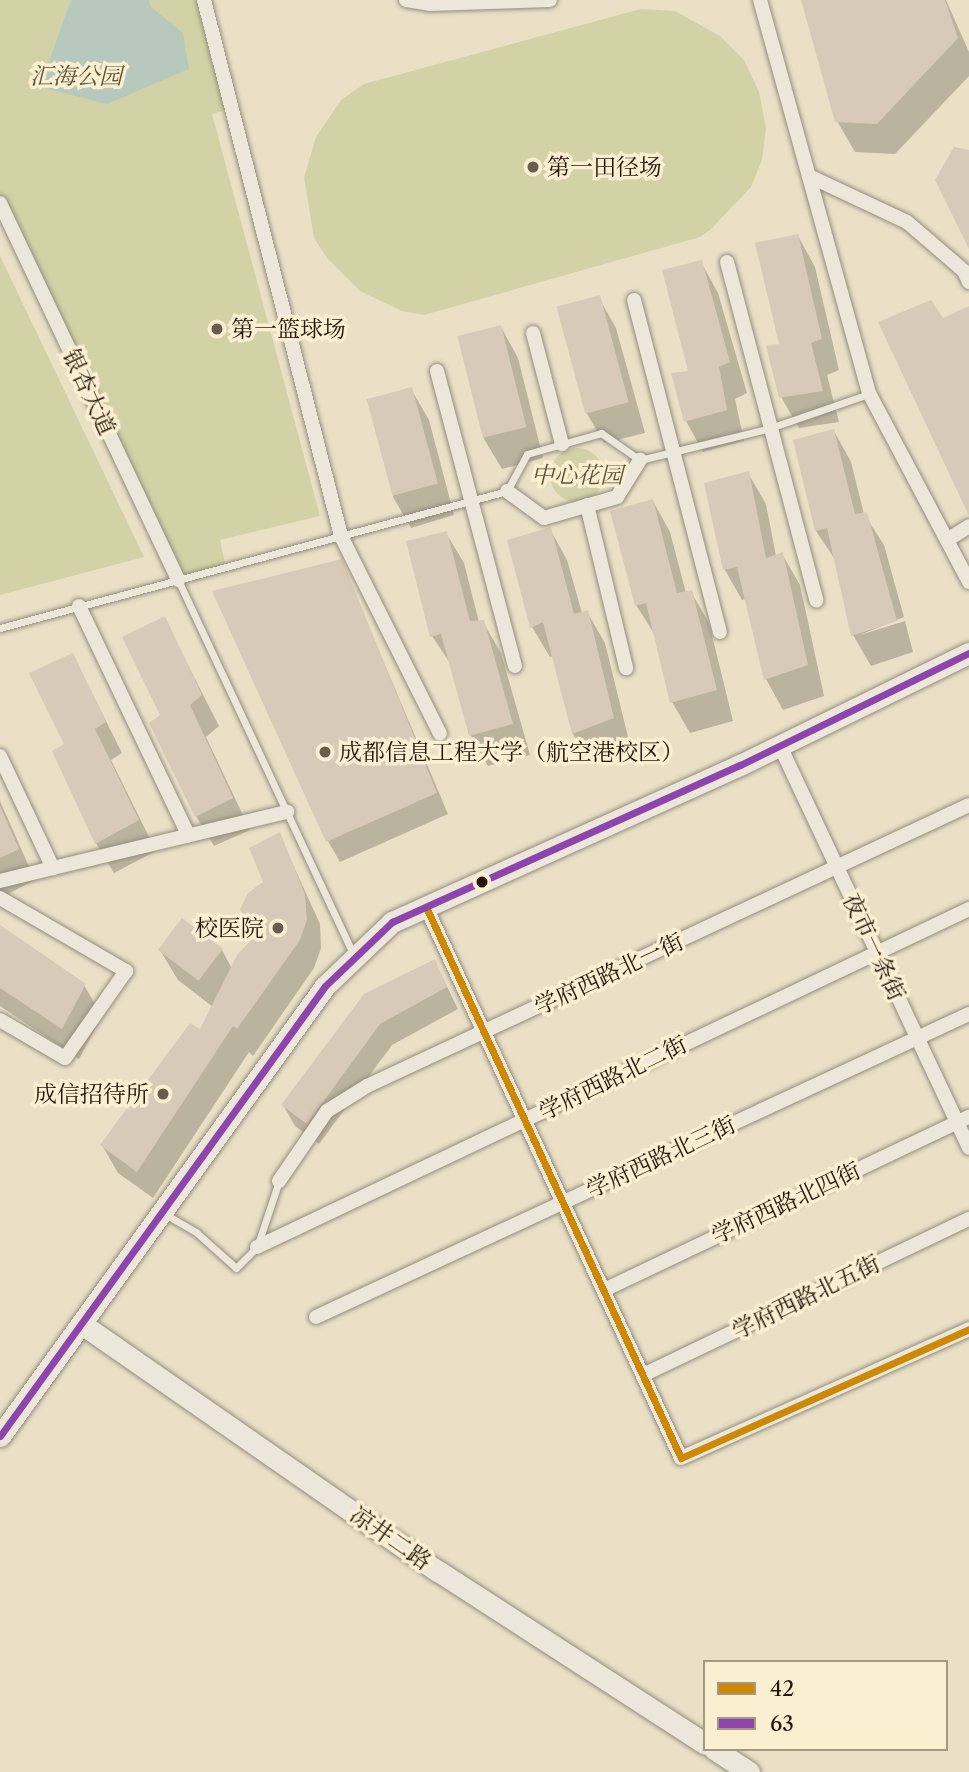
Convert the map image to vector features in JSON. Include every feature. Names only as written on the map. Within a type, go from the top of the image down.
[{"type":"main road","points":[[0,1436],[325,986],[392,922],[780,746],[969,653]]},
{"type":"main road","name":"凉井二路","points":[[82,1324],[438,1571],[703,1743]]},
{"type":"main road","points":[[717,1751],[749,1772]]},
{"type":"street","points":[[204,0],[341,536],[440,734]]},
{"type":"street","points":[[406,0],[430,4],[550,0]]},
{"type":"street","points":[[760,0],[869,393],[969,582]]},
{"type":"street","points":[[809,176],[907,222],[964,271],[969,282]]},
{"type":"street","name":"银杏大道","points":[[0,204],[4,220],[178,580]]},
{"type":"street","points":[[727,262],[816,600]]},
{"type":"street","points":[[634,300],[719,632]]},
{"type":"street","points":[[533,333],[562,444]]},
{"type":"street","points":[[437,372],[469,501],[515,666]]},
{"type":"street","points":[[507,491],[544,517],[617,497],[640,460]]},
{"type":"street","points":[[587,505],[626,668]]},
{"type":"street","points":[[947,540],[969,526]]},
{"type":"street","points":[[79,607],[188,835]]},
{"type":"street","name":"夜市一条街","points":[[780,746],[918,1039],[963,1120],[969,1148]]},
{"type":"street","points":[[0,756],[53,868]]},
{"type":"street","name":"学府西路北一街","points":[[279,1181],[327,1111],[367,1086],[969,805]]},
{"type":"street","points":[[0,881],[287,812]]},
{"type":"street","points":[[0,898],[127,971],[65,1058],[0,1020]]},
{"type":"street","points":[[426,907],[681,1458],[969,1329]]},
{"type":"street","name":"学府西路北二街","points":[[257,1247],[969,909]]},
{"type":"street","name":"学府西路北三街","points":[[316,1317],[969,1014]]},
{"type":"street","name":"学府西路北四街","points":[[604,1290],[963,1120]]},
{"type":"street","name":"学府西路北五街","points":[[643,1375],[969,1219]]},
{"type":"lane","points":[[0,628],[507,491],[527,454],[601,433],[640,460],[771,428],[869,393]]},
{"type":"lane","points":[[178,580],[355,957]]},
{"type":"lane","points":[[162,1213],[197,1233],[236,1268],[257,1247],[279,1181]]},
{"type":"green space","name":"汇海公园","points":[[0,0],[204,0],[232,108],[212,114],[320,516],[220,540],[226,567],[178,580],[0,203]]},
{"type":"green space","name":"第一田径场","points":[[641,9],[675,11],[720,36],[744,60],[759,92],[766,128],[762,160],[751,187],[710,230],[700,237],[424,315],[402,311],[360,291],[328,259],[314,238],[304,178],[316,137],[341,100],[364,84]]},
{"type":"green space","points":[[0,256],[144,557],[0,595]]},
{"type":"green space","name":"中心花园","points":[[577,448],[596,456],[604,475],[596,494],[577,502],[558,494],[550,475],[558,456]]},
{"type":"shaded area","points":[[71,0],[149,0],[151,7],[183,33],[189,69],[107,104],[40,87]]},
{"type":"building","points":[[801,0],[945,0],[958,38],[877,124],[835,122]]},
{"type":"building","points":[[954,147],[969,150],[969,249],[935,180]]},
{"type":"building","points":[[798,234],[822,339],[811,343],[823,391],[779,398],[766,346],[779,344],[755,243]]},
{"type":"building","points":[[702,260],[730,362],[719,367],[727,410],[684,422],[671,373],[688,371],[662,270]]},
{"type":"building","points":[[600,295],[629,402],[585,414],[557,307]]},
{"type":"building","points":[[931,300],[943,318],[969,306],[969,516],[878,322]]},
{"type":"building","points":[[501,325],[526,427],[483,438],[457,336]]},
{"type":"building","points":[[412,387],[438,484],[392,496],[367,399]]},
{"type":"building","points":[[834,429],[855,514],[867,512],[897,621],[851,636],[827,528],[815,531],[793,440]]},
{"type":"building","points":[[749,471],[766,558],[783,552],[808,665],[764,680],[737,567],[723,570],[704,483]]},
{"type":"building","points":[[653,499],[677,593],[692,590],[717,690],[670,703],[646,603],[635,606],[610,511]]},
{"type":"building","points":[[551,527],[574,614],[588,610],[614,718],[572,734],[543,622],[530,628],[507,540]]},
{"type":"building","points":[[447,531],[470,621],[484,620],[513,724],[469,736],[441,634],[430,637],[406,541]]},
{"type":"building","points":[[342,559],[437,793],[326,842],[212,591]]},
{"type":"building","points":[[165,616],[202,695],[190,705],[233,798],[195,817],[149,723],[160,715],[122,637]]},
{"type":"building","points":[[73,653],[106,722],[95,729],[139,820],[95,844],[52,751],[64,744],[29,673]]},
{"type":"building","points":[[0,806],[19,849],[0,858]]},
{"type":"building","points":[[280,832],[305,895],[307,920],[300,940],[237,1029],[233,1026],[137,1172],[100,1145],[190,1023],[200,1029],[237,955],[257,934],[251,927],[257,916],[254,913],[246,922],[240,909],[248,893],[263,882],[249,848]]},
{"type":"building","points":[[182,918],[223,949],[199,981],[158,950]]},
{"type":"building","points":[[0,925],[86,984],[62,1029],[0,988]]},
{"type":"building","points":[[435,959],[447,987],[380,1024],[307,1124],[281,1105],[364,994]]},
{"type":"transit line","name":"63","points":[[0,1436],[325,986],[392,922],[740,765],[969,653]]},
{"type":"transit line","name":"42","points":[[426,907],[681,1458],[969,1329]]},
{"type":"place","name":"第一田径场","points":[[533,167]]},
{"type":"place","name":"第一篮球场","points":[[217,329]]},
{"type":"place","name":"成都信息工程大学（航空港校区）","points":[[325,752]]},
{"type":"place","name":"校医院","points":[[278,928]]},
{"type":"place","name":"成信招待所","points":[[163,1094]]}]
